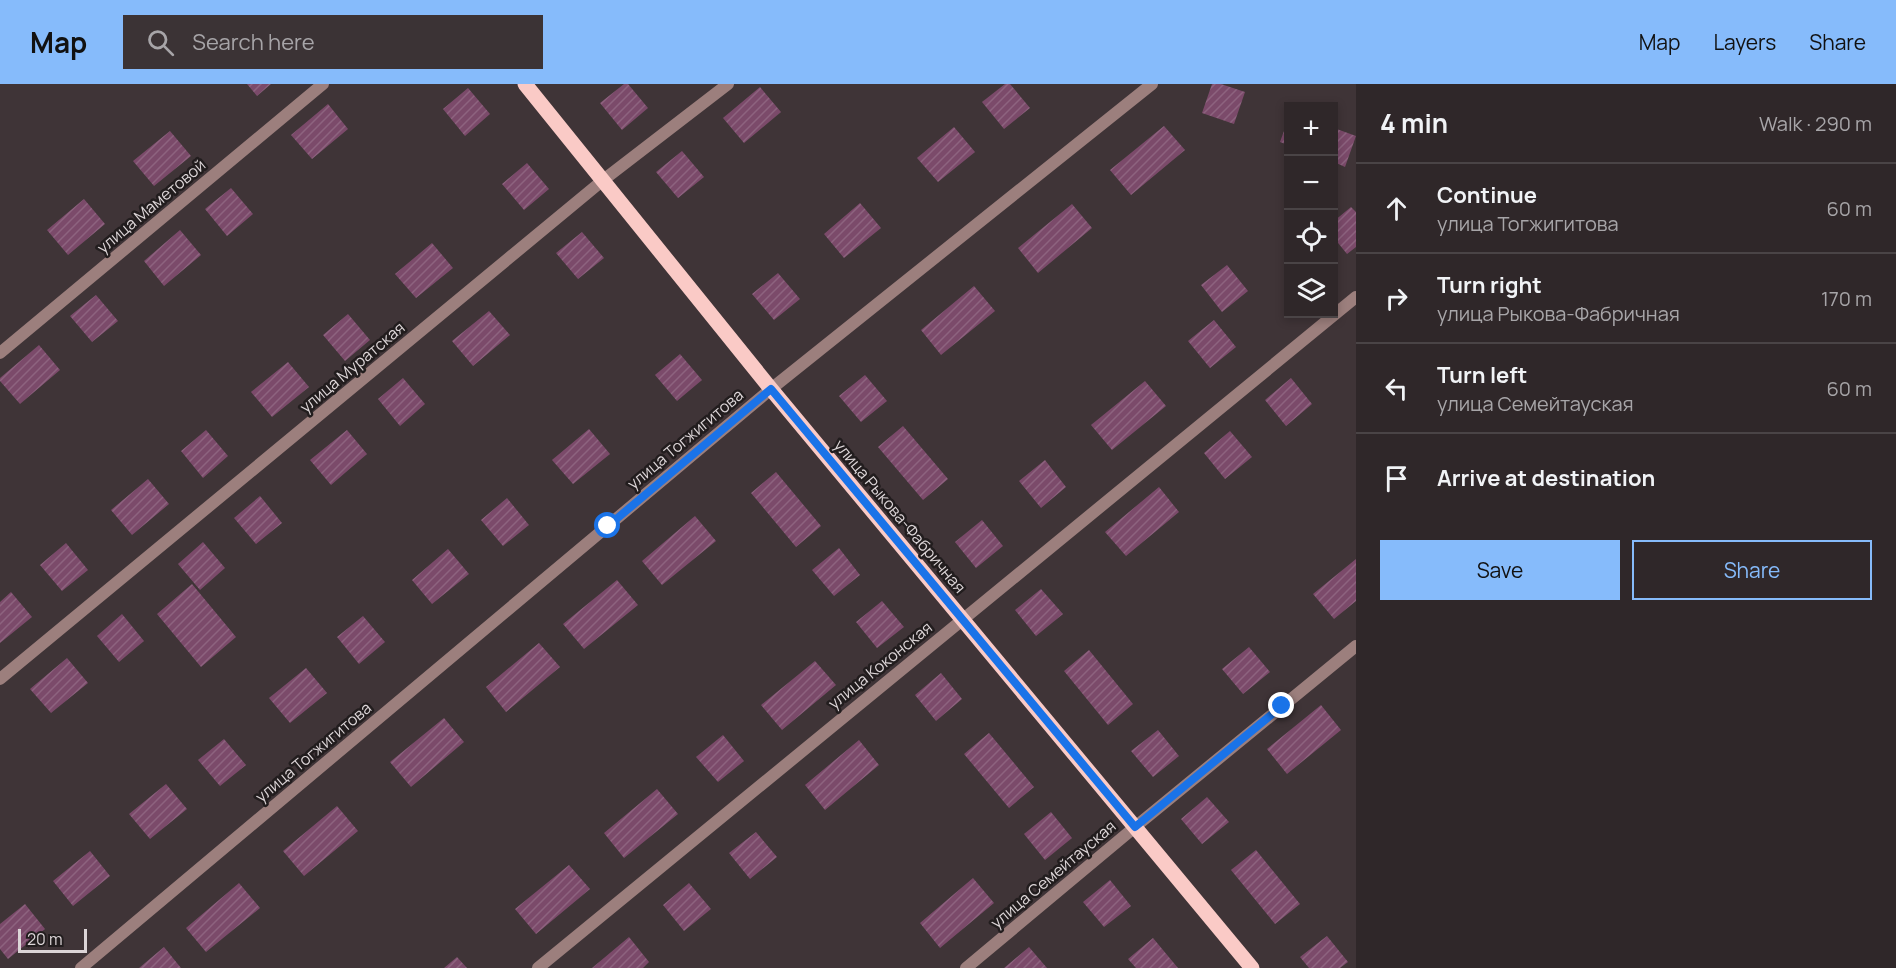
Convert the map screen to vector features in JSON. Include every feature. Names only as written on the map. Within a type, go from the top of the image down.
[{"type":"main road","name":"улица Рыкова-Фабричная","points":[[525,84],[771,389],[1252,968]]},
{"type":"street","name":"улица Маметовой","points":[[0,353],[323,84]]},
{"type":"street","name":"улица Муратская","points":[[0,680],[602,181],[728,84]]},
{"type":"street","name":"улица Тогжигитова","points":[[81,968],[771,389],[1152,84]]},
{"type":"street","name":"улица Коконская","points":[[538,968],[1356,297]]},
{"type":"street","name":"улица Семейтауская","points":[[966,968],[1356,646]]},
{"type":"building","points":[[247,84],[271,84],[257,96]]},
{"type":"building","points":[[624,84],[628,84],[648,108],[622,130],[600,103]]},
{"type":"building","points":[[1005,84],[1010,84],[1030,108],[1004,129],[982,102]]},
{"type":"building","points":[[1212,84],[1221,84],[1245,92],[1234,124],[1202,113]]},
{"type":"building","points":[[760,87],[781,112],[744,143],[723,118]]},
{"type":"building","points":[[468,88],[490,114],[465,136],[443,109]]},
{"type":"building","points":[[328,104],[348,129],[312,159],[291,135]]},
{"type":"building","points":[[1164,126],[1185,150],[1131,195],[1110,170]]},
{"type":"building","points":[[954,127],[975,152],[938,182],[917,158]]},
{"type":"building","points":[[1338,129],[1356,136],[1345,167],[1338,164]]},
{"type":"building","points":[[170,131],[191,156],[154,186],[133,161]]},
{"type":"building","points":[[1284,131],[1284,144],[1280,142]]},
{"type":"building","points":[[682,151],[704,177],[678,198],[656,172]]},
{"type":"building","points":[[527,163],[549,189],[524,210],[502,184]]},
{"type":"building","points":[[231,188],[253,214],[227,236],[205,209]]},
{"type":"building","points":[[84,199],[105,224],[68,255],[47,230]]},
{"type":"building","points":[[860,203],[881,228],[844,258],[824,234]]},
{"type":"building","points":[[1072,204],[1092,228],[1038,273],[1018,248]]},
{"type":"building","points":[[1351,207],[1356,212],[1356,247],[1347,254],[1338,243],[1338,218]]},
{"type":"building","points":[[180,230],[201,255],[164,286],[144,261]]},
{"type":"building","points":[[582,232],[604,258],[578,279],[556,253]]},
{"type":"building","points":[[432,243],[453,268],[416,298],[395,274]]},
{"type":"building","points":[[1227,265],[1248,291],[1222,312],[1201,285]]},
{"type":"building","points":[[778,273],[800,299],[774,320],[752,294]]},
{"type":"building","points":[[974,286],[995,311],[941,355],[921,330]]},
{"type":"building","points":[[96,295],[118,321],[92,342],[70,316]]},
{"type":"building","points":[[489,311],[510,335],[473,366],[452,341]]},
{"type":"building","points":[[348,314],[370,340],[345,361],[323,335]]},
{"type":"building","points":[[1214,320],[1236,347],[1210,368],[1188,341]]},
{"type":"building","points":[[39,345],[60,370],[20,404],[0,381],[0,378]]},
{"type":"building","points":[[680,354],[702,380],[677,401],[655,375]]},
{"type":"building","points":[[288,362],[309,387],[272,417],[251,392]]},
{"type":"building","points":[[865,375],[887,401],[861,422],[839,396]]},
{"type":"building","points":[[403,378],[425,404],[400,426],[378,399]]},
{"type":"building","points":[[1291,378],[1312,404],[1286,426],[1265,400]]},
{"type":"building","points":[[1145,381],[1166,406],[1112,450],[1091,425]]},
{"type":"building","points":[[903,426],[948,479],[923,500],[878,447]]},
{"type":"building","points":[[589,429],[610,454],[573,484],[552,460]]},
{"type":"building","points":[[206,430],[228,456],[203,478],[181,451]]},
{"type":"building","points":[[347,430],[367,454],[331,485],[310,460]]},
{"type":"building","points":[[1230,431],[1252,457],[1225,479],[1204,453]]},
{"type":"building","points":[[1045,460],[1066,487],[1041,508],[1019,481]]},
{"type":"building","points":[[776,472],[821,526],[796,547],[751,493]]},
{"type":"building","points":[[148,479],[169,504],[132,535],[111,510]]},
{"type":"building","points":[[1159,487],[1179,512],[1126,556],[1105,532]]},
{"type":"building","points":[[260,496],[282,523],[256,544],[234,518]]},
{"type":"building","points":[[507,498],[529,525],[503,546],[481,520]]},
{"type":"building","points":[[695,516],[716,541],[662,585],[642,561]]},
{"type":"building","points":[[982,520],[1003,546],[976,568],[955,542]]},
{"type":"building","points":[[203,542],[225,568],[200,590],[178,564]]},
{"type":"building","points":[[66,543],[88,570],[62,591],[40,565]]},
{"type":"building","points":[[839,548],[860,575],[834,596],[812,570]]},
{"type":"building","points":[[448,549],[469,574],[432,604],[412,580]]},
{"type":"building","points":[[1356,559],[1356,601],[1334,619],[1313,594]]},
{"type":"building","points":[[617,580],[638,605],[584,649],[563,624]]},
{"type":"building","points":[[192,584],[236,637],[201,667],[157,614]]},
{"type":"building","points":[[1041,589],[1063,614],[1036,636],[1015,610]]},
{"type":"building","points":[[11,592],[32,617],[0,643],[0,602]]},
{"type":"building","points":[[882,601],[904,627],[877,648],[856,622]]},
{"type":"building","points":[[122,614],[144,641],[119,662],[97,636]]},
{"type":"building","points":[[363,616],[385,642],[359,664],[337,637]]},
{"type":"building","points":[[539,643],[560,667],[506,712],[486,687]]},
{"type":"building","points":[[1249,647],[1270,672],[1243,694],[1222,669]]},
{"type":"building","points":[[1089,650],[1133,704],[1108,725],[1064,671]]},
{"type":"building","points":[[67,658],[88,683],[51,713],[30,689]]},
{"type":"building","points":[[815,661],[836,685],[782,730],[761,705]]},
{"type":"building","points":[[306,668],[327,693],[290,723],[269,698]]},
{"type":"building","points":[[941,673],[962,699],[936,721],[915,695]]},
{"type":"building","points":[[1321,705],[1341,730],[1287,774],[1267,749]]},
{"type":"building","points":[[444,718],[464,742],[411,787],[390,762]]},
{"type":"building","points":[[1158,730],[1179,756],[1153,777],[1131,751]]},
{"type":"building","points":[[989,733],[1034,787],[1009,808],[964,754]]},
{"type":"building","points":[[723,735],[744,761],[718,782],[696,757]]},
{"type":"building","points":[[224,739],[246,765],[220,786],[198,760]]},
{"type":"building","points":[[859,740],[879,765],[825,810],[805,785]]},
{"type":"building","points":[[166,784],[187,809],[150,839],[129,814]]},
{"type":"building","points":[[657,789],[678,814],[624,858],[604,833]]},
{"type":"building","points":[[1207,797],[1229,822],[1202,844],[1181,819]]},
{"type":"building","points":[[337,806],[358,831],[304,876],[283,851]]},
{"type":"building","points":[[1051,812],[1072,838],[1045,860],[1024,834]]},
{"type":"building","points":[[756,832],[777,857],[750,879],[729,853]]},
{"type":"building","points":[[1256,850],[1300,904],[1275,924],[1231,870]]},
{"type":"building","points":[[90,851],[110,876],[73,906],[53,881]]},
{"type":"building","points":[[569,865],[590,889],[536,934],[515,909]]},
{"type":"building","points":[[973,878],[994,903],[940,948],[920,923]]},
{"type":"building","points":[[1110,880],[1131,906],[1104,927],[1083,902]]},
{"type":"building","points":[[239,883],[260,908],[206,952],[186,928]]},
{"type":"building","points":[[689,883],[711,909],[684,931],[663,905]]},
{"type":"building","points":[[25,904],[45,929],[8,959],[0,949],[0,924]]},
{"type":"building","points":[[1327,936],[1348,962],[1340,968],[1309,968],[1300,957]]},
{"type":"building","points":[[629,937],[649,962],[643,968],[592,968]]},
{"type":"building","points":[[1153,938],[1178,968],[1136,968],[1128,959]]},
{"type":"building","points":[[164,947],[181,968],[139,968]]},
{"type":"building","points":[[1029,947],[1047,968],[1004,968]]},
{"type":"building","points":[[457,957],[467,968],[444,968]]},
{"type":"route","points":[[608,526],[771,389],[1135,827],[1282,706]]}]
